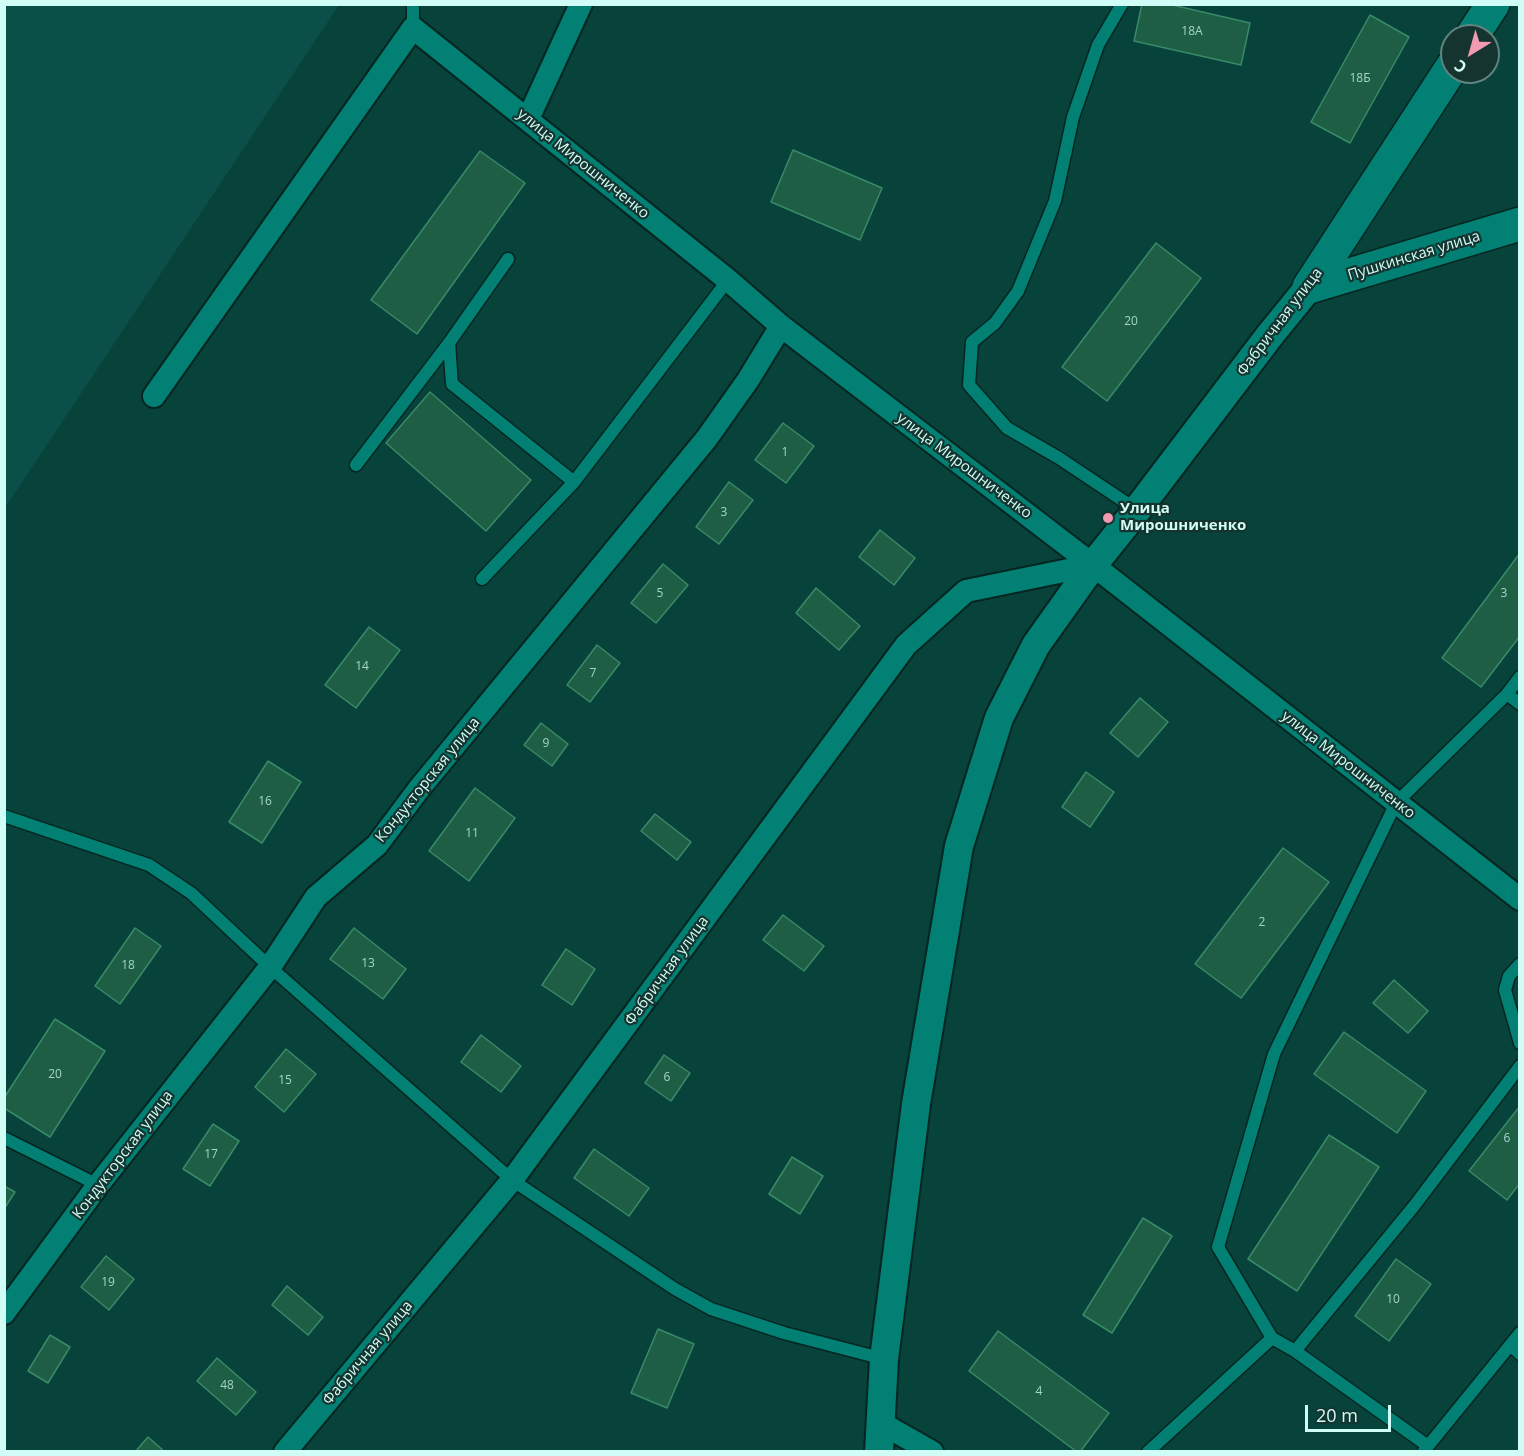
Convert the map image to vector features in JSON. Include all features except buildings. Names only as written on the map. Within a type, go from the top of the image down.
[{"type":"main road","points":[[1480,24],[1493,4]]},
{"type":"main road","name":"Фабричная улица","points":[[1309,287],[1441,84]]},
{"type":"main road","name":"Пушкинская улица","points":[[1309,287],[1520,224]]},
{"type":"street","points":[[528,119],[581,4]]},
{"type":"street","name":"улица Мирошниченко","points":[[413,28],[728,280],[781,326],[1093,565],[1520,899]]},
{"type":"street","points":[[154,396],[413,28]]},
{"type":"street","name":"Фабричная улица","points":[[879,1452],[884,1359],[916,1104],[959,846],[999,718],[1036,645],[1093,565],[1309,287]]},
{"type":"street","name":"Кондукторская улица","points":[[4,1313],[99,1185],[270,967],[316,897],[377,844],[418,790],[707,438],[748,381],[781,326]]},
{"type":"street","name":"Фабричная улица","points":[[285,1452],[512,1180],[906,645],[966,591],[1093,565]]},
{"type":"street","points":[[881,1423],[932,1452]]},
{"type":"lane","points":[[413,28],[414,4]]},
{"type":"lane","points":[[1122,4],[1098,45],[1073,117],[1055,201],[1018,291],[995,323],[972,342],[969,386],[1007,428],[1059,458],[1137,510]]},
{"type":"lane","points":[[356,465],[449,343],[508,260]]},
{"type":"lane","points":[[482,579],[574,482],[728,280]]},
{"type":"lane","points":[[449,343],[452,384],[574,482]]},
{"type":"lane","points":[[1520,677],[1507,694],[1396,803],[1274,1053],[1218,1247],[1272,1338],[1295,1351],[1426,1449],[1520,1333]]},
{"type":"lane","points":[[1507,694],[1520,704]]},
{"type":"lane","points":[[4,816],[149,865],[191,893],[270,967],[512,1180],[675,1289],[711,1308],[784,1332],[884,1359]]},
{"type":"lane","points":[[1520,964],[1509,976],[1505,990],[1520,1043]]},
{"type":"lane","points":[[1295,1351],[1414,1206],[1520,1066]]},
{"type":"lane","points":[[4,1138],[99,1185]]},
{"type":"lane","points":[[1149,1452],[1272,1338]]},
{"type":"lane","points":[[1510,1345],[1520,1354]]},
{"type":"shaded area","points":[[4,5],[339,5],[5,508]]},
{"type":"place","name":"Улица Мирошниченко","points":[[1108,518]]}]
